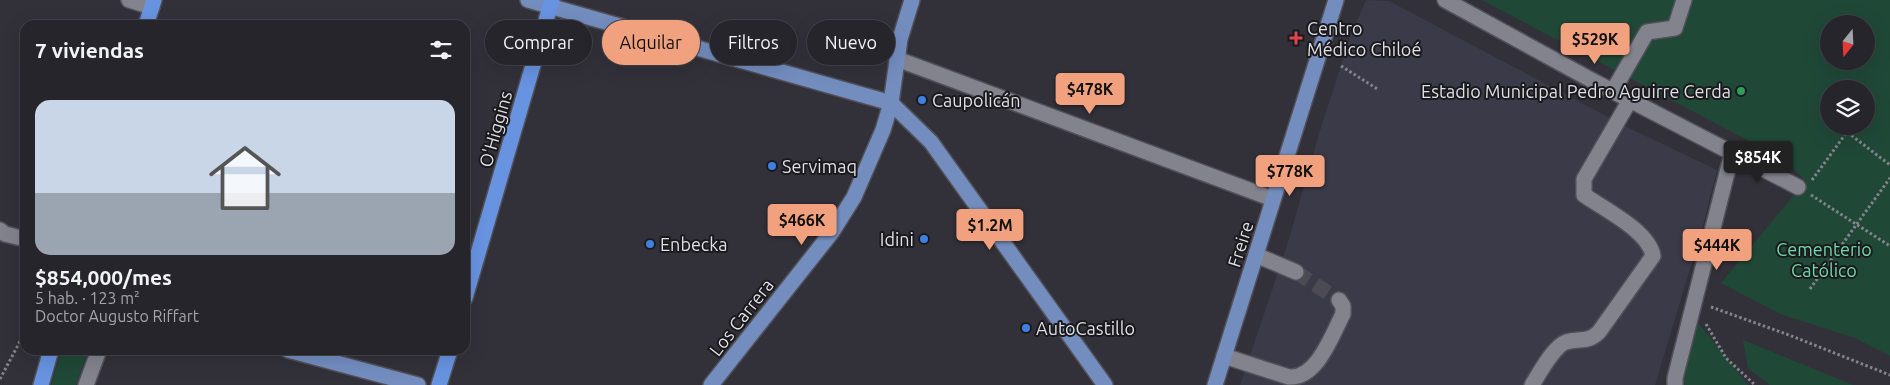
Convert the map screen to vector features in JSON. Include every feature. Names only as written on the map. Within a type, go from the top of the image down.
[{"type":"highway","name":"O'Higgins","points":[[470,281],[551,3]]},
{"type":"highway","points":[[148,20],[153,4]]},
{"type":"highway","points":[[41,385],[50,355]]},
{"type":"highway","points":[[440,385],[449,355]]},
{"type":"main road","points":[[528,0],[551,3],[891,103],[931,142],[1105,385]]},
{"type":"main road","name":"Los Carrera","points":[[711,385],[832,232],[854,197],[883,130],[891,103],[900,39],[912,0]]},
{"type":"main road","name":"Freire","points":[[1215,385],[1336,0]]},
{"type":"main road","points":[[307,355],[418,385]]},
{"type":"street","points":[[129,0],[153,4]]},
{"type":"street","points":[[1445,0],[1613,91],[1801,189]]},
{"type":"street","points":[[1613,91],[1647,32],[1675,28],[1684,0]]},
{"type":"street","points":[[897,59],[1273,199]]},
{"type":"street","points":[[1532,385],[1556,348],[1564,342],[1593,339],[1600,332],[1653,256],[1650,245],[1640,232],[1584,195],[1584,179],[1630,100]]},
{"type":"street","points":[[1675,385],[1693,302],[1732,153]]},
{"type":"street","points":[[0,230],[5,234],[20,238]]},
{"type":"street","points":[[1256,255],[1296,272]]},
{"type":"street","points":[[1224,356],[1298,378],[1308,372],[1320,358],[1343,314],[1343,306],[1339,300]]},
{"type":"street","points":[[86,385],[97,355]]},
{"type":"path","points":[[1340,66],[1379,90]]},
{"type":"path","points":[[1890,165],[1847,132],[1801,189],[1890,246]]},
{"type":"path","points":[[1810,289],[1890,178]]},
{"type":"path","points":[[1693,302],[1726,311],[1780,331],[1890,375]]},
{"type":"path","points":[[1693,302],[1726,358],[1755,385]]},
{"type":"path","points":[[0,379],[20,341]]},
{"type":"shaded area","points":[[1366,0],[1389,1],[1627,127],[1717,170],[1702,229],[1655,385],[1240,385],[1286,249],[1319,134],[1350,37]]},
{"type":"green space","name":"Cementerio Católico","points":[[1482,0],[1890,0],[1890,356],[1855,338],[1780,314],[1721,283],[1789,201],[1803,179],[1787,161]]},
{"type":"green space","points":[[1695,319],[1748,385],[1679,385]]},
{"type":"green space","points":[[1743,340],[1853,385],[1770,385],[1748,368]]},
{"type":"green space","points":[[60,355],[86,355],[76,385],[51,385]]},
{"type":"tunnel","points":[[1296,272],[1339,300]]},
{"type":"place","name":"Centro Médico Chiloé","points":[[1296,38]]},
{"type":"place","name":"Estadio Municipal Pedro Aguirre Cerda","points":[[1741,91]]},
{"type":"place","name":"Caupolicán","points":[[922,100]]},
{"type":"place","name":"Servimaq","points":[[772,166]]},
{"type":"place","name":"Idini","points":[[924,239]]},
{"type":"place","name":"Enbecka","points":[[650,244]]},
{"type":"place","name":"AutoCastillo","points":[[1026,328]]}]
